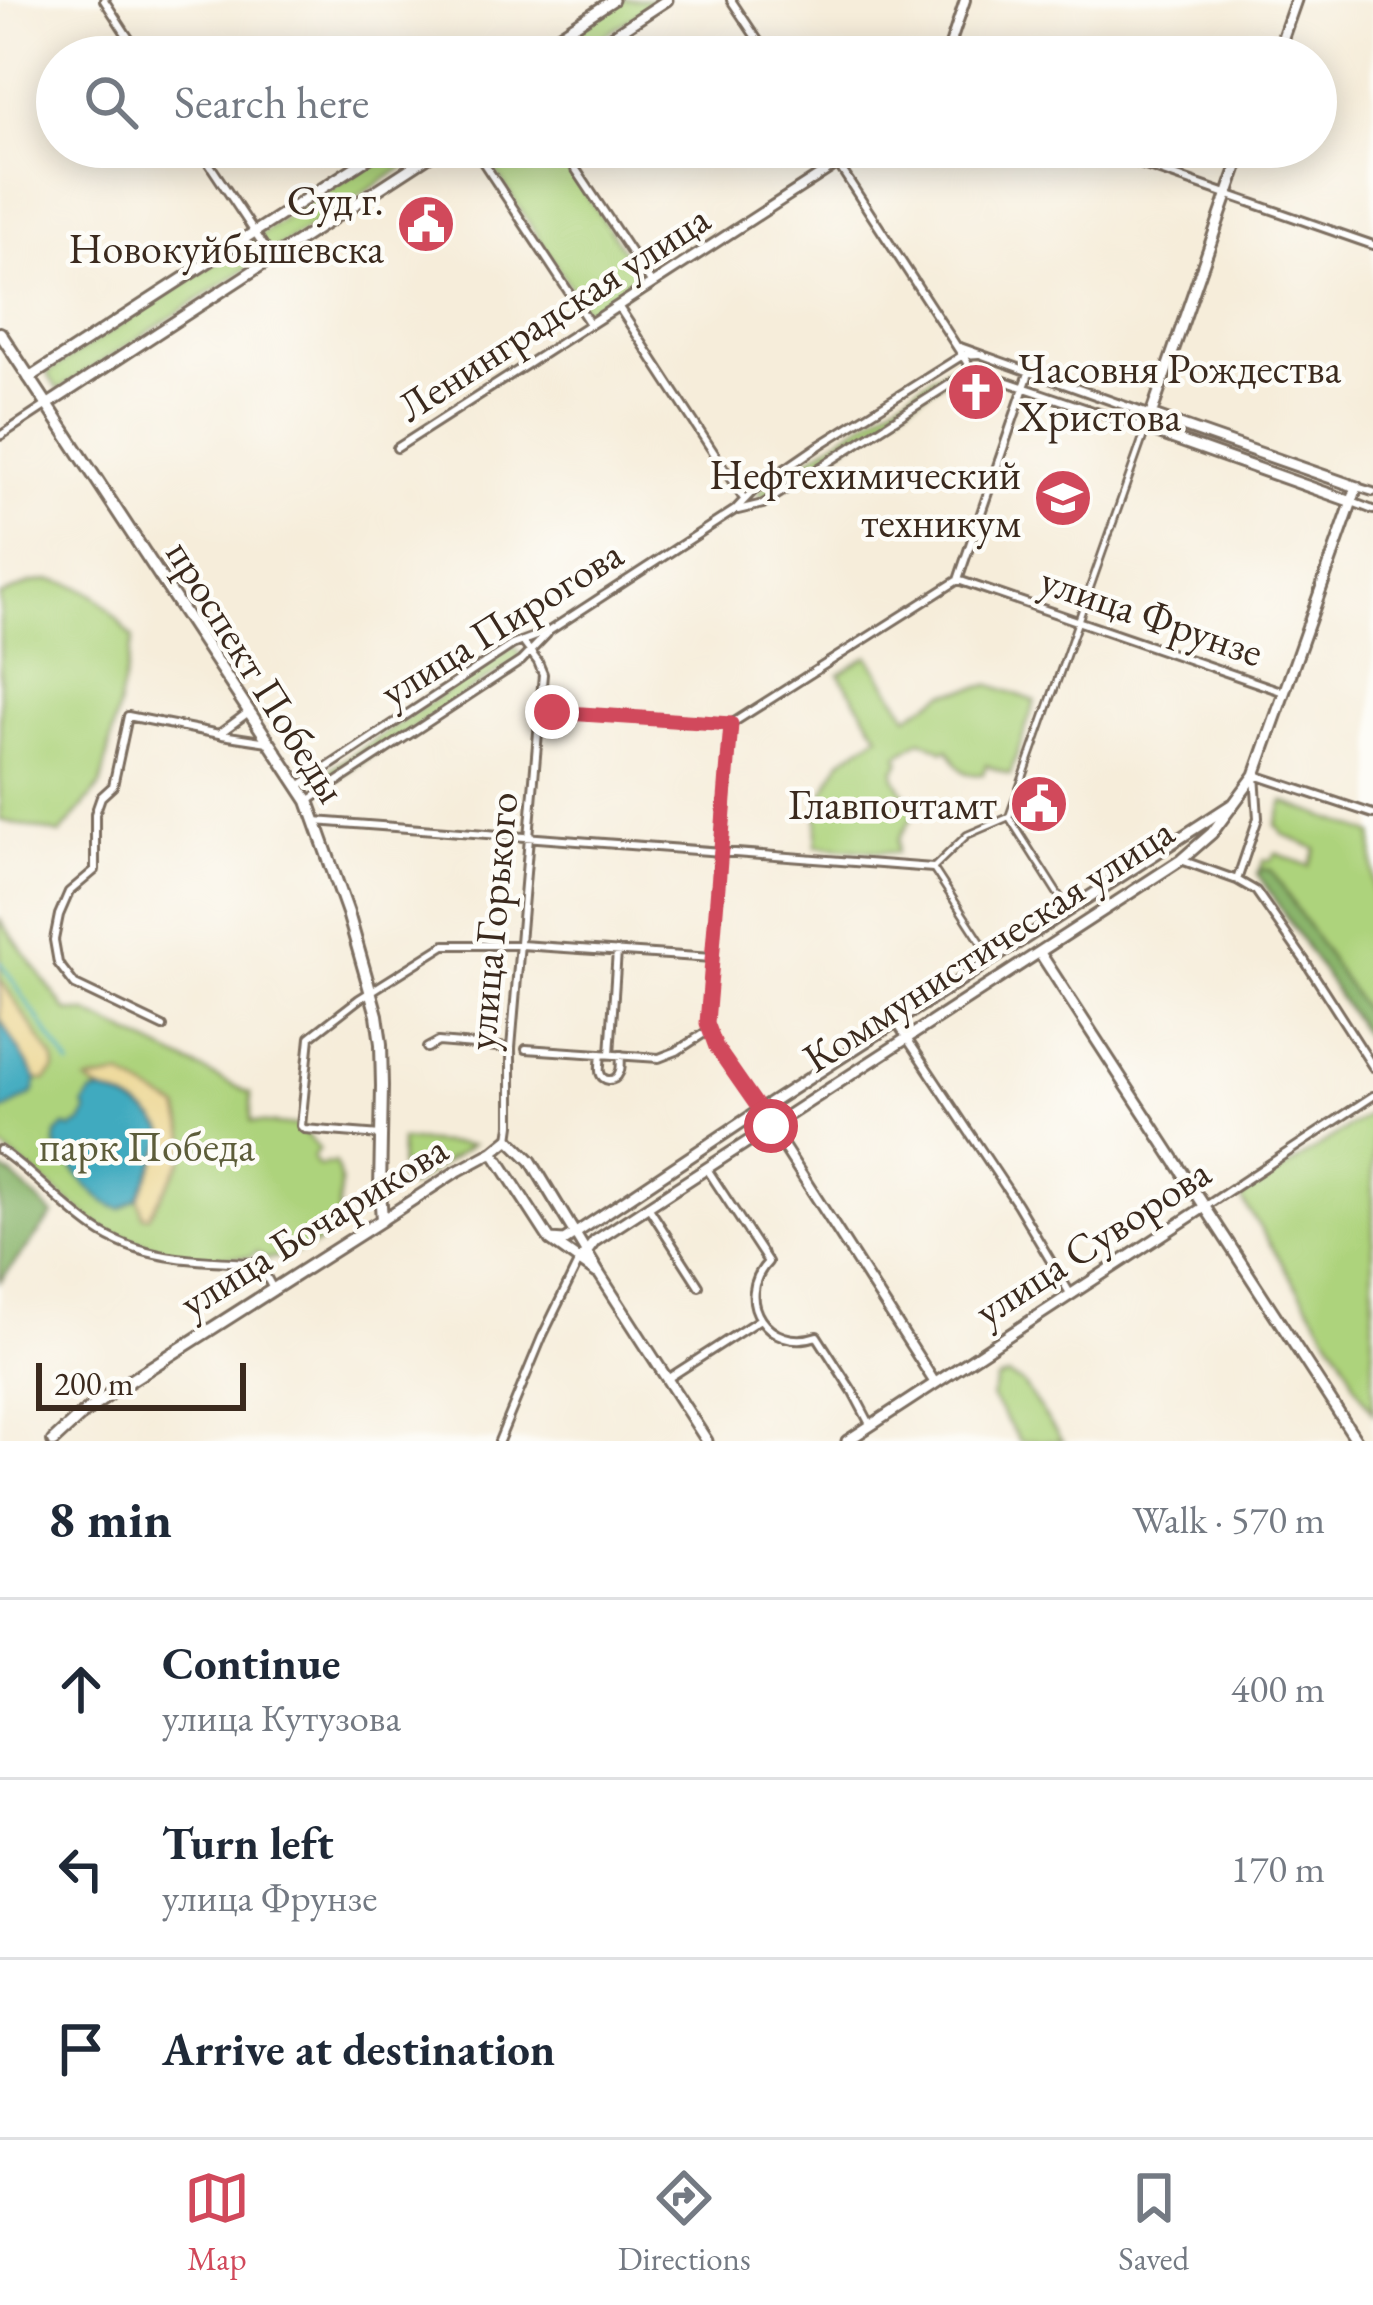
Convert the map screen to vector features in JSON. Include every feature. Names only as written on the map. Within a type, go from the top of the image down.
[{"type":"main road","points":[[558,36],[613,0]]},
{"type":"main road","points":[[612,36],[667,0]]},
{"type":"main road","points":[[1283,36],[1296,0]]},
{"type":"main road","points":[[29,378],[353,168]]},
{"type":"main road","points":[[46,405],[411,168]]},
{"type":"main road","points":[[1237,168],[1146,429],[1352,502]]},
{"type":"main road","name":"проспект Победы","points":[[0,333],[308,801],[348,913],[381,1044],[382,1220]]},
{"type":"main road","points":[[1151,415],[1357,487]]},
{"type":"main road","name":"Коммунистическая улица","points":[[586,1250],[1181,860],[1212,833],[1255,775],[1357,487]]},
{"type":"main road","name":"Коммунистическая улица","points":[[550,1240],[561,1243],[1235,802]]},
{"type":"main road","points":[[1168,845],[1181,860]]},
{"type":"main road","points":[[1040,952],[1048,928],[1068,910]]},
{"type":"main road","points":[[992,959],[1019,946],[1040,952],[1357,1441]]},
{"type":"main road","points":[[760,1110],[771,1126]]},
{"type":"main road","points":[[509,1139],[531,1162],[707,1441]]},
{"type":"main road","name":"улица Бочарикова","points":[[53,1441],[117,1389],[509,1139]]},
{"type":"main road","points":[[493,1152],[550,1240],[600,1276]]},
{"type":"main road","name":"улица Суворова","points":[[847,1441],[1206,1206]]},
{"type":"main road","points":[[574,1259],[576,1232]]},
{"type":"main road","points":[[574,1259],[586,1250]]},
{"type":"street","points":[[104,0],[127,36]]},
{"type":"street","points":[[731,0],[755,36]]},
{"type":"street","points":[[953,36],[965,0]]},
{"type":"street","points":[[212,168],[272,258]]},
{"type":"street","points":[[487,168],[590,324]]},
{"type":"street","points":[[575,168],[652,284]]},
{"type":"street","name":"Ленинградская улица","points":[[397,448],[830,168]]},
{"type":"street","points":[[315,821],[933,868],[967,835],[1009,818],[1146,429],[972,370],[841,168]]},
{"type":"street","points":[[1151,168],[1373,245]]},
{"type":"street","points":[[618,306],[750,508]]},
{"type":"street","points":[[957,346],[1151,415]]},
{"type":"street","points":[[963,355],[979,354]]},
{"type":"street","name":"улица Пирогова","points":[[299,786],[512,645],[549,631],[735,510],[753,490],[820,445],[963,355]]},
{"type":"street","name":"улица Пирогова","points":[[735,510],[763,504],[972,370]]},
{"type":"street","points":[[542,712],[731,724],[958,580],[1029,373]]},
{"type":"street","points":[[0,436],[46,405]]},
{"type":"street","points":[[1357,487],[1373,492]]},
{"type":"street","points":[[1352,502],[1373,510]]},
{"type":"street","name":"улица Фрунзе","points":[[958,580],[1284,692]]},
{"type":"street","name":"улица Пирогова","points":[[308,801],[521,661],[549,631]]},
{"type":"street","points":[[523,642],[531,651]]},
{"type":"street","name":"улица Горького","points":[[509,1139],[512,1048],[542,712],[543,674],[531,651]]},
{"type":"street","points":[[218,734],[250,711]]},
{"type":"street","points":[[163,1027],[75,986],[58,963],[54,940],[69,892],[95,870],[95,814],[101,797],[113,786],[128,716],[270,742]]},
{"type":"street","points":[[731,724],[707,1023],[716,1047],[760,1110]]},
{"type":"street","points":[[1237,880],[1258,818],[1255,775],[1373,814]]},
{"type":"street","points":[[1009,818],[1068,910]]},
{"type":"street","points":[[1181,860],[1256,891],[1373,1067]]},
{"type":"street","points":[[933,868],[992,959]]},
{"type":"street","points":[[381,1135],[304,1129],[310,1037],[445,945],[521,944],[712,958]]},
{"type":"street","points":[[617,951],[600,1074],[615,1078],[621,1055]]},
{"type":"street","points":[[896,1022],[1017,1204],[1071,1295]]},
{"type":"street","points":[[526,1049],[659,1058],[709,1030]]},
{"type":"street","points":[[427,1048],[438,1042],[512,1048]]},
{"type":"street","name":"улица Суворова","points":[[1206,1206],[1373,1096]]},
{"type":"street","points":[[771,1126],[935,1383]]},
{"type":"street","points":[[0,1150],[97,1230],[116,1240],[170,1258],[256,1263],[273,1289]]},
{"type":"street","points":[[707,1168],[768,1262],[755,1280],[752,1296],[760,1319],[791,1340],[817,1336],[871,1426]]},
{"type":"street","points":[[649,1208],[699,1286]]},
{"type":"street","points":[[500,1441],[574,1259]]},
{"type":"street","points":[[667,1379],[760,1319]]},
{"type":"green space","points":[[622,0],[659,0],[604,36],[566,36]]},
{"type":"green space","points":[[363,168],[402,168],[270,253],[258,236]]},
{"type":"green space","points":[[493,168],[569,168],[639,274],[635,286],[595,312],[584,309]]},
{"type":"green space","points":[[255,237],[268,255],[58,390],[47,373]]},
{"type":"green space","points":[[959,360],[964,367],[763,500],[758,492]]},
{"type":"green space","points":[[49,580],[88,592],[133,639],[101,785],[60,834],[0,820],[0,596]]},
{"type":"green space","points":[[515,646],[522,656],[328,784],[322,775]]},
{"type":"green space","points":[[868,656],[908,716],[945,693],[991,685],[1035,701],[1010,775],[986,765],[983,774],[969,774],[948,749],[921,740],[898,755],[895,778],[916,812],[899,838],[897,853],[816,846],[819,801],[841,760],[879,735],[839,674]]},
{"type":"green space","points":[[1284,802],[1373,834],[1373,1048],[1258,874],[1264,860],[1276,853],[1309,866],[1316,849],[1282,834],[1276,825]]},
{"type":"green space","points":[[1260,869],[1271,870],[1373,1024],[1373,1048],[1258,874]]},
{"type":"green space","name":"парк Победa","points":[[0,920],[67,1011],[87,1013],[251,1094],[251,1122],[299,1126],[319,1149],[313,1157],[316,1164],[334,1162],[338,1170],[338,1217],[330,1234],[304,1249],[267,1259],[257,1252],[250,1257],[175,1254],[104,1230],[0,1146]]},
{"type":"green space","points":[[1373,1111],[1373,1413],[1241,1198]]},
{"type":"green space","points":[[401,1140],[471,1145],[409,1187],[400,1179]]},
{"type":"green space","points":[[0,1169],[53,1215],[0,1281]]},
{"type":"green space","points":[[1008,1376],[1022,1383],[1062,1441],[1020,1441],[991,1397],[997,1380]]},
{"type":"sand","points":[[0,979],[54,1060],[55,1069],[46,1080],[37,1080],[0,1019]]},
{"type":"sand","points":[[121,1076],[179,1108],[188,1145],[149,1216],[143,1216],[138,1198],[167,1136],[117,1096],[87,1082]]},
{"type":"water","points":[[0,1019],[37,1080],[33,1094],[5,1110],[0,1110]]},
{"type":"water","points":[[100,1091],[139,1107],[167,1136],[138,1198],[121,1209],[93,1192],[55,1145],[56,1134],[64,1126],[71,1129],[81,1123],[87,1112],[84,1105],[91,1094]]},
{"type":"waterway","points":[[0,962],[70,1066]]},
{"type":"place","name":"Суд г. Новокуйбышевска","points":[[426,224]]},
{"type":"place","name":"Часовня Рождества Христова","points":[[976,392]]},
{"type":"place","name":"Нефтехимический техникум","points":[[1063,498]]},
{"type":"place","name":"Главпочтамт","points":[[1039,804]]},
{"type":"route","points":[[552,712],[731,724],[707,1023],[716,1047],[771,1126]]}]
